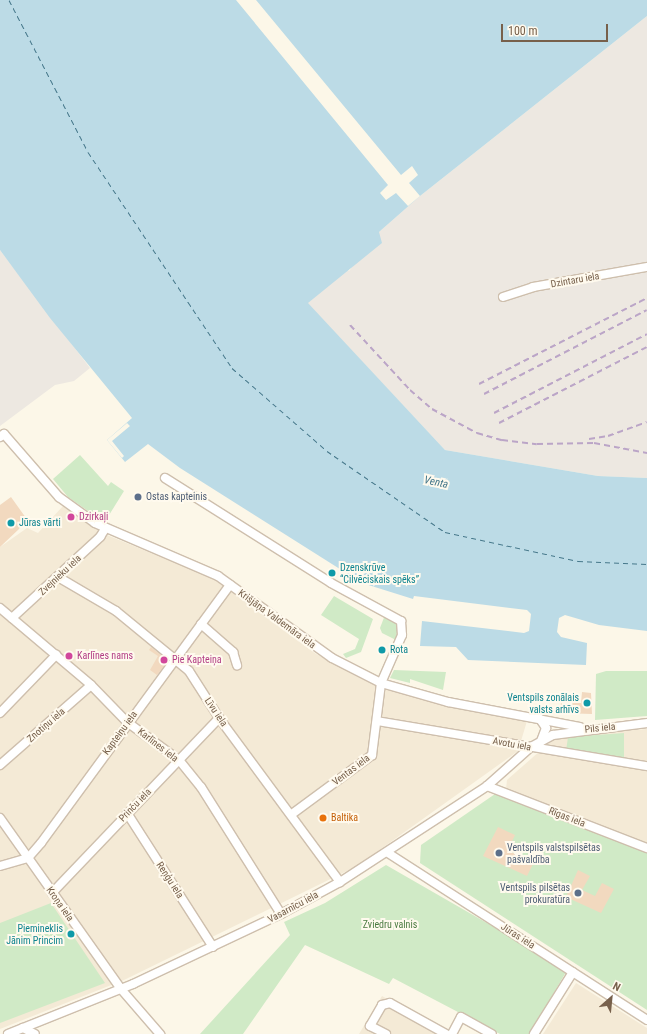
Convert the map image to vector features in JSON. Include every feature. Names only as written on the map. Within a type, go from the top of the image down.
[{"type":"street","name":"Dzintaru iela","points":[[503,297],[533,287],[647,267]]},
{"type":"street","name":"Krišjāņa Valdemāra iela","points":[[2,435],[59,497],[104,529],[212,573],[332,658],[381,683],[448,702],[589,729]]},
{"type":"street","name":"Ventas iela","points":[[165,478],[331,583],[401,621],[402,635],[381,683],[372,755],[292,814]]},
{"type":"street","name":"Zvejnieku iela","points":[[12,618],[100,537],[104,529]]},
{"type":"street","name":"Līvu iela","points":[[58,577],[116,611],[175,658],[189,672],[218,718],[292,814],[340,882]]},
{"type":"street","name":"Kapteiņu iela","points":[[28,858],[127,722],[230,585]]},
{"type":"street","name":"Karlīnes iela","points":[[0,608],[91,685],[127,722],[179,760],[201,787],[281,914]]},
{"type":"street","points":[[201,624],[233,652],[237,665]]},
{"type":"street","points":[[0,713],[56,655]]},
{"type":"street","name":"Znotiņu iela","points":[[0,765],[91,685]]},
{"type":"street","name":"Prinču iela","points":[[52,893],[218,718]]},
{"type":"street","points":[[540,719],[546,728],[540,741]]},
{"type":"street","name":"Avotu iela","points":[[377,721],[647,766]]},
{"type":"street","name":"Pils iela","points":[[553,735],[589,729],[647,723]]},
{"type":"street","name":"Vasarnīcu iela","points":[[8,1034],[121,989],[213,947],[281,914],[340,882],[388,853],[487,786],[532,747],[540,741],[553,735]]},
{"type":"street","name":"Rīgas iela","points":[[487,786],[647,848]]},
{"type":"street","name":"Reņģu iela","points":[[127,813],[213,947]]},
{"type":"street","name":"Kroņa iela","points":[[0,818],[121,989],[160,1034]]},
{"type":"street","name":"Jūras iela","points":[[388,853],[647,1020]]},
{"type":"street","points":[[0,866],[28,858]]},
{"type":"street","points":[[534,1034],[573,972]]},
{"type":"street","points":[[386,1034],[370,1026],[382,1005],[390,1003],[446,1034]]},
{"type":"street","points":[[452,1034],[461,1017],[492,1034]]},
{"type":"street","points":[[23,1028],[35,1034]]},
{"type":"shaded area","points":[[647,16],[647,478],[598,476],[445,450],[307,303],[347,269],[349,271],[379,232],[420,196]]},
{"type":"shaded area","points":[[0,250],[90,368],[74,381],[55,385],[0,426]]},
{"type":"shaded area","points":[[63,506],[102,533],[212,578],[316,654],[384,689],[527,721],[518,751],[357,866],[124,980],[0,1029],[0,547],[27,528],[38,533]]},
{"type":"shaded area","points":[[647,729],[647,843],[506,789],[507,780],[557,736]]},
{"type":"shaded area","points":[[576,983],[647,1028],[647,1034],[543,1034]]},
{"type":"shaded area","points":[[382,996],[451,1034],[359,1034]]},
{"type":"green space","points":[[80,455],[108,486],[111,482],[124,491],[106,520],[101,520],[68,497],[53,479]]},
{"type":"green space","points":[[334,596],[373,619],[361,652],[346,658],[343,654],[355,649],[359,639],[321,615]]},
{"type":"green space","points":[[385,615],[398,623],[396,640],[382,633],[380,628]]},
{"type":"green space","points":[[394,670],[446,672],[443,690],[410,679],[410,683],[390,678]]},
{"type":"green space","points":[[606,671],[647,671],[647,716],[595,720],[596,674]]},
{"type":"green space","points":[[624,733],[624,760],[566,751],[568,737]]},
{"type":"green space","points":[[495,794],[647,852],[647,1010],[420,863],[421,845]]},
{"type":"green space","name":"Zviedru valnis","points":[[386,865],[527,946],[566,972],[530,1034],[500,1034],[393,978],[389,984],[305,945],[243,1034],[200,1034],[290,935],[284,922],[325,903]]},
{"type":"green space","points":[[51,903],[105,983],[0,1023],[0,923]]},
{"type":"water","name":"Venta","points":[[0,0],[647,0],[647,16],[420,196],[379,232],[382,243],[308,303],[445,450],[598,476],[647,478],[647,631],[599,625],[565,615],[559,618],[557,632],[561,637],[587,643],[586,665],[468,660],[456,647],[420,646],[422,621],[524,633],[529,631],[531,614],[527,610],[414,596],[413,599],[362,583],[180,468],[148,444],[125,462],[107,440],[132,418],[50,318],[0,250]]},
{"type":"pier","points":[[236,0],[256,0],[401,175],[412,166],[418,175],[409,183],[420,196],[408,206],[396,193],[386,200],[380,193],[388,185]]},
{"type":"pier","points":[[127,423],[130,426],[112,441],[124,456],[122,458],[107,440]]},
{"type":"building","name":"Jūras vārti","points":[[11,497],[26,518],[20,521],[22,524],[19,529],[0,547],[0,505]]},
{"type":"building","name":"Pie Kapteiņa","points":[[151,647],[168,661],[157,675],[150,670],[158,656],[149,650]]},
{"type":"building","name":"Ventspils zonālais valsts arhīvs","points":[[582,692],[591,693],[592,714],[560,713],[561,703],[581,703]]},
{"type":"building","name":"Ventspils valstspilsētas pašvaldība","points":[[498,827],[515,835],[508,850],[533,864],[527,876],[483,856]]},
{"type":"building","name":"Ventspils pilsētas prokuratūra","points":[[578,870],[590,876],[582,890],[595,896],[602,883],[614,889],[601,913],[566,897]]},
{"type":"ferry route","points":[[9,0],[88,152],[232,368],[327,451],[445,532],[578,561],[647,564]]},
{"type":"railway","points":[[479,384],[647,298]]},
{"type":"railway","points":[[484,394],[647,310]]},
{"type":"railway","points":[[350,325],[410,390],[432,409],[477,433],[502,440],[537,444],[594,443],[647,453]]},
{"type":"railway","points":[[494,413],[647,334]]},
{"type":"railway","points":[[499,423],[647,347]]},
{"type":"railway","points":[[589,439],[608,436],[647,422]]},
{"type":"place","name":"Ostas kapteinis","points":[[138,497]]},
{"type":"place","name":"Dzirkaļi","points":[[71,517]]},
{"type":"place","name":"Jūras vārti","points":[[11,523]]},
{"type":"place","name":"Dzenskrūve “Cilvēciskais spēks”","points":[[332,573]]},
{"type":"place","name":"Rota","points":[[382,650]]},
{"type":"place","name":"Karlīnes nams","points":[[69,656]]},
{"type":"place","name":"Pie Kapteiņa","points":[[164,660]]},
{"type":"place","name":"Ventspils zonālais valsts arhīvs","points":[[587,703]]},
{"type":"place","name":"Baltika","points":[[323,818]]},
{"type":"place","name":"Ventspils valstspilsētas pašvaldība","points":[[499,853]]},
{"type":"place","name":"Ventspils pilsētas prokuratūra","points":[[578,893]]},
{"type":"place","name":"Piemineklis Jānim Princim","points":[[71,934]]}]
